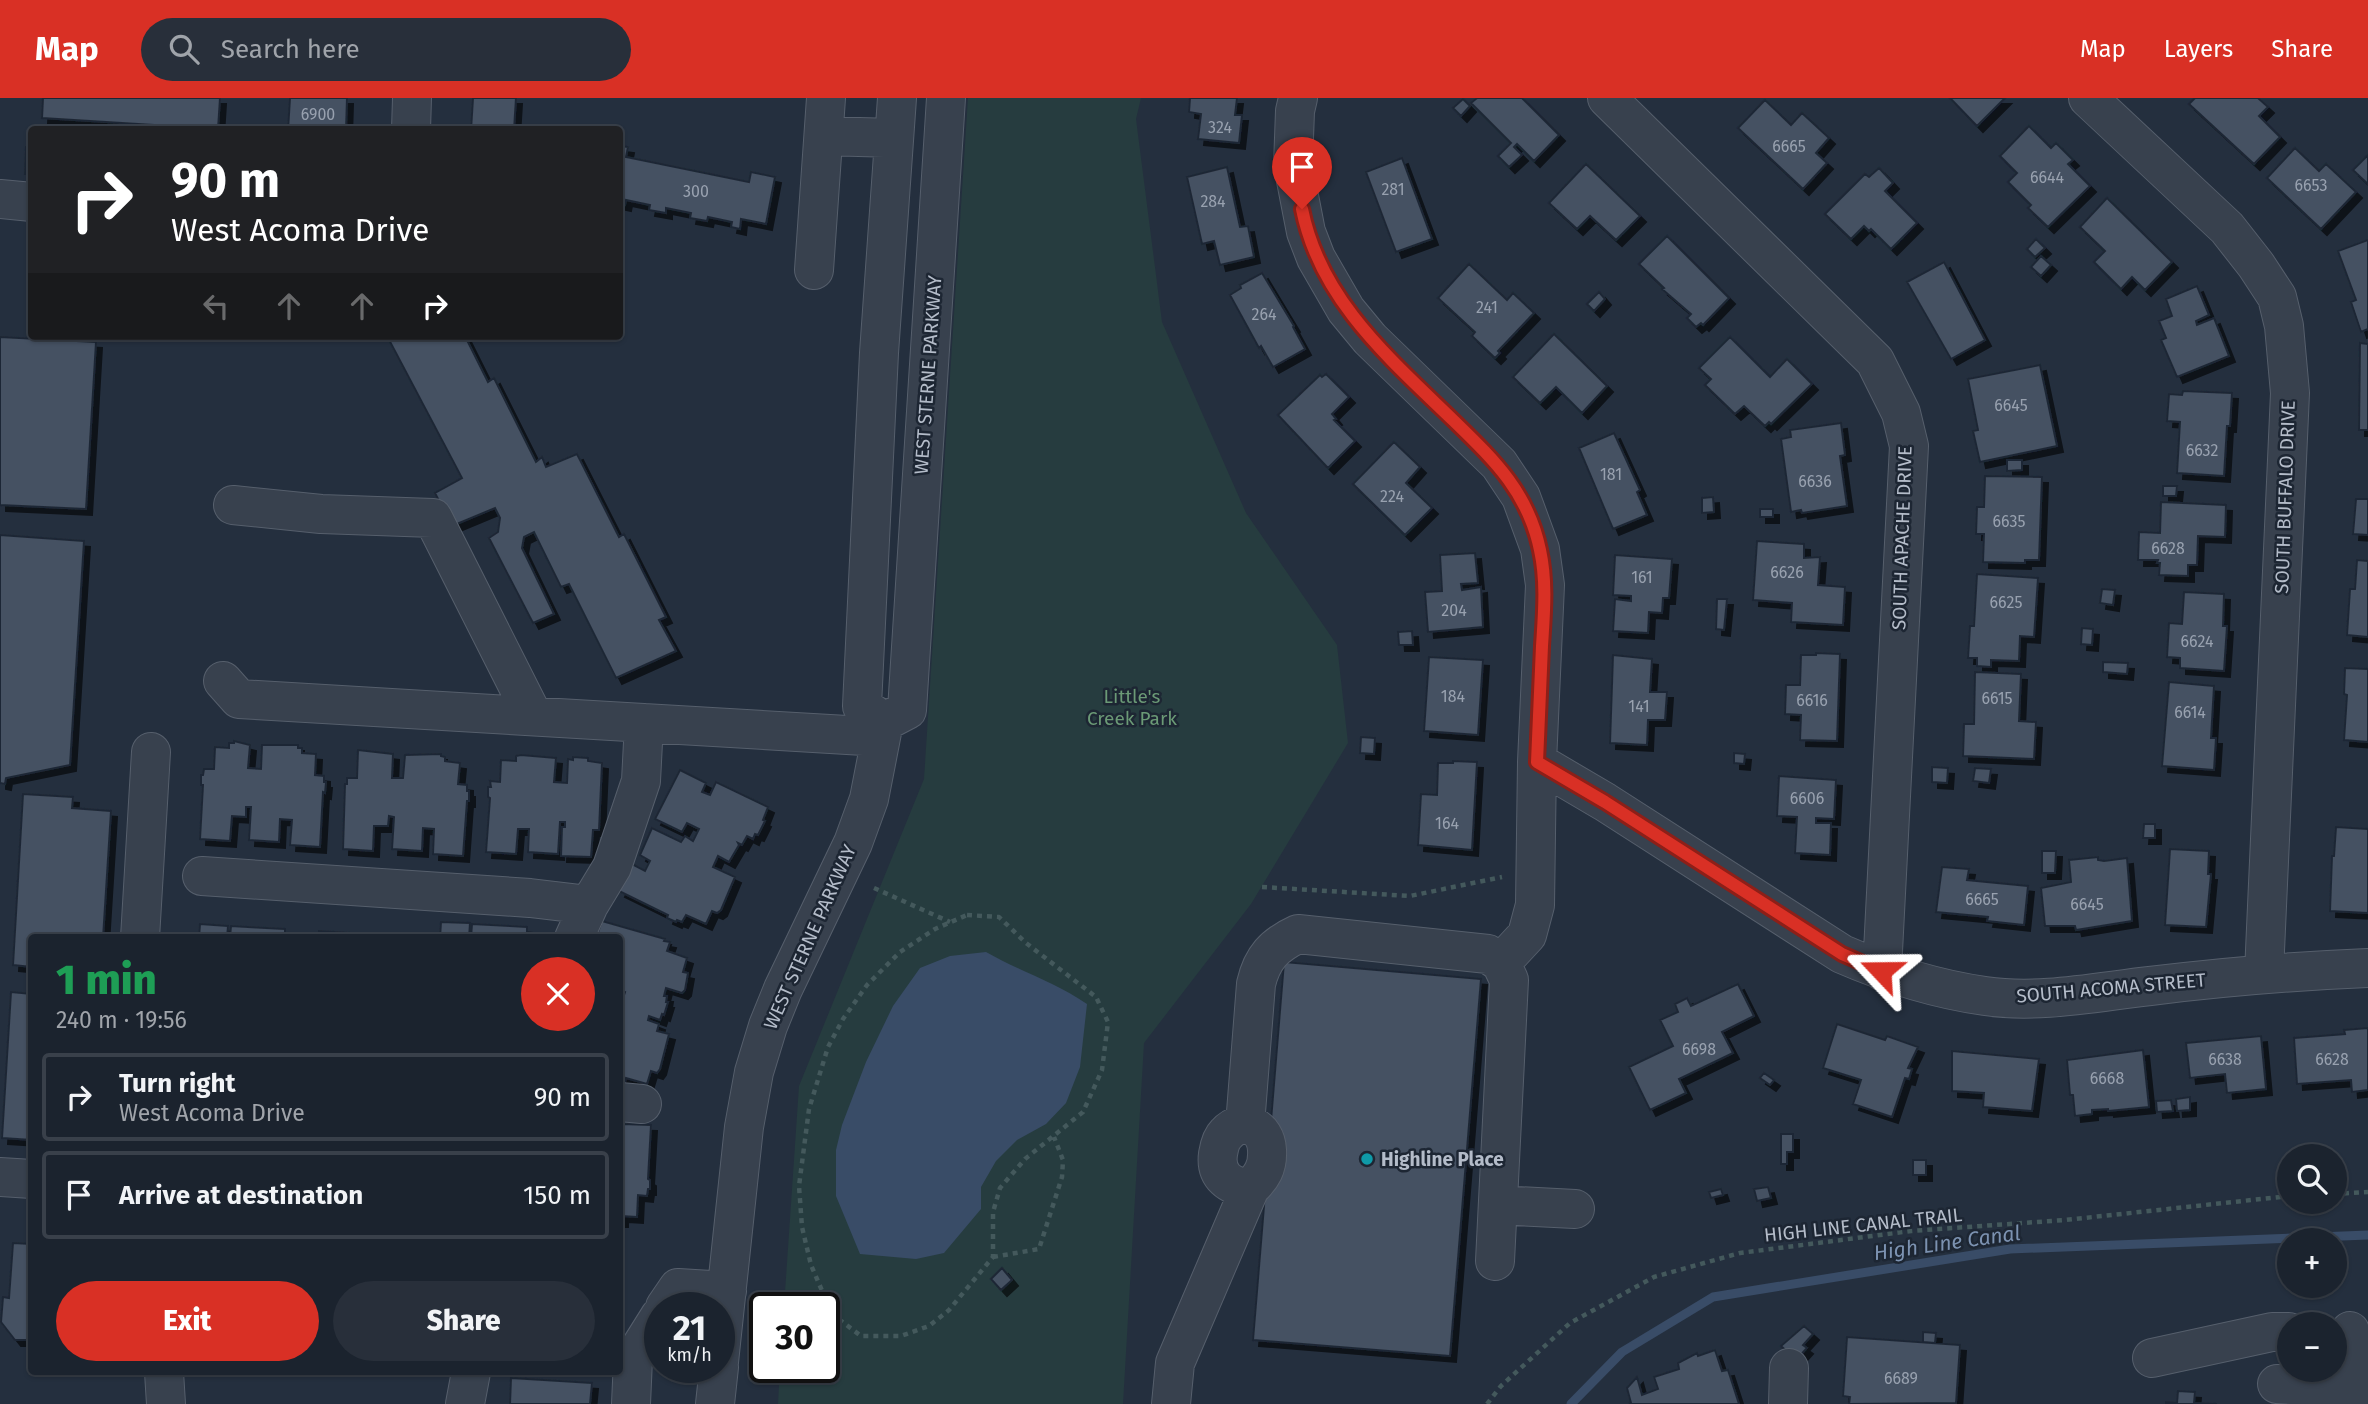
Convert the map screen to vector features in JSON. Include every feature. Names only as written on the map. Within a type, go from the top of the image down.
[{"type":"street","points":[[411,126],[412,98]]},
{"type":"street","points":[[814,270],[826,98]]},
{"type":"street","points":[[882,730],[862,706],[883,302],[897,98]]},
{"type":"street","name":"WEST STERNE PARKWAY","points":[[727,1291],[744,1127],[754,1072],[768,1026],[853,843],[869,799],[882,730],[907,710],[946,98]]},
{"type":"street","points":[[1298,98],[1293,164],[1306,232],[1316,258],[1346,310],[1370,340],[1499,464],[1521,497],[1540,549],[1545,585],[1537,762],[1535,905],[1527,935],[1501,964]]},
{"type":"street","name":"SOUTH APACHE DRIVE","points":[[1607,98],[1875,361],[1901,414],[1909,446],[1881,971]]},
{"type":"street","name":"SOUTH BUFFALO DRIVE","points":[[2088,98],[2227,228],[2277,297],[2284,326],[2290,393],[2264,973]]},
{"type":"street","points":[[824,136],[894,138]]},
{"type":"street","points":[[0,199],[28,202]]},
{"type":"street","points":[[883,302],[933,305]]},
{"type":"street","points":[[233,505],[321,514],[433,518],[533,716]]},
{"type":"street","points":[[223,681],[239,699],[644,723],[882,730]]},
{"type":"street","points":[[202,876],[519,897],[581,922],[612,867],[641,781],[644,723]]},
{"type":"street","points":[[140,934],[151,751]]},
{"type":"street","name":"SOUTH ACOMA STREET","points":[[1537,762],[1605,802],[1842,954],[1881,971],[1933,986],[1987,996],[2032,999],[2264,973],[2368,968]]},
{"type":"street","points":[[1171,1404],[1175,1363],[1250,1188],[1263,1176],[1268,1159],[1266,1139],[1258,1128],[1245,1125],[1256,984],[1265,959],[1284,940],[1298,934],[1434,948],[1488,954],[1501,964],[1509,980],[1495,1261]]},
{"type":"street","points":[[0,1177],[28,1179]]},
{"type":"street","points":[[1498,1205],[1575,1209]]},
{"type":"street","points":[[675,1292],[678,1288],[727,1291]]},
{"type":"street","points":[[2277,1384],[2349,1396],[2351,1330]]},
{"type":"street","points":[[2152,1359],[2277,1332]]},
{"type":"street","points":[[631,1404],[626,1358],[644,1336]]},
{"type":"street","points":[[164,1375],[166,1404]]},
{"type":"street","points":[[465,1404],[470,1375]]},
{"type":"street","name":"WEST STERNE PARKWAY","points":[[715,1404],[717,1383]]},
{"type":"path","points":[[1262,887],[1410,896],[1536,871]]},
{"type":"path","points":[[874,888],[950,923]]},
{"type":"path","points":[[967,915],[999,917],[1027,943],[1096,997],[1108,1022],[1102,1070],[1083,1112],[1025,1159],[1000,1188],[993,1212],[993,1257],[949,1310],[929,1326],[901,1336],[861,1336],[832,1314],[811,1265],[802,1227],[799,1186],[809,1109],[828,1047],[843,1019],[867,985],[900,952],[935,929],[950,923],[967,915]]},
{"type":"path","points":[[993,1257],[1039,1249],[1062,1177],[1063,1160],[1054,1137]]},
{"type":"path","points":[[2347,1193],[2368,1192]]},
{"type":"path","name":"HIGH LINE CANAL TRAIL","points":[[1487,1404],[1501,1385],[1570,1323],[1654,1277],[1740,1253],[1910,1231],[2065,1220],[2277,1197]]},
{"type":"green space","name":"Little's Creek Park","points":[[968,98],[1141,98],[1136,119],[1162,322],[1246,513],[1337,645],[1348,743],[1251,904],[1144,1043],[1123,1404],[778,1404],[779,1383],[840,1383],[840,1292],[785,1292],[799,1086],[924,779]]},
{"type":"water","points":[[986,952],[1087,1004],[1080,1067],[1066,1103],[1046,1124],[1017,1140],[996,1161],[981,1187],[981,1209],[944,1253],[916,1259],[860,1254],[836,1196],[836,1150],[842,1125],[866,1062],[893,1006],[920,968],[950,956]]},
{"type":"building","points":[[43,98],[220,98],[218,126],[170,126],[42,118]]},
{"type":"building","points":[[290,98],[347,98],[346,126],[288,126]]},
{"type":"building","points":[[473,98],[516,98],[514,126],[471,126]]},
{"type":"building","points":[[1190,98],[1237,98],[1235,115],[1242,115],[1239,143],[1198,139],[1201,114],[1189,112]]},
{"type":"building","points":[[1477,98],[1522,98],[1559,135],[1534,161],[1517,144],[1514,147],[1522,155],[1509,167],[1498,156],[1511,143],[1471,103]]},
{"type":"building","points":[[1950,98],[2005,98],[1977,126]]},
{"type":"building","points":[[2195,98],[2258,98],[2268,107],[2259,116],[2280,137],[2254,164],[2189,104]]},
{"type":"building","points":[[1463,99],[1470,106],[1461,116],[1453,108]]},
{"type":"building","points":[[1765,100],[1791,125],[1802,113],[1829,138],[1816,153],[1827,163],[1803,189],[1738,128]]},
{"type":"building","points":[[2029,126],[2051,148],[2056,143],[2073,160],[2068,164],[2090,186],[2048,227],[2028,208],[2031,205],[2008,182],[2017,173],[2000,156]]},
{"type":"building","points":[[623,146],[628,147],[626,157],[749,182],[751,172],[775,177],[766,224],[741,219],[740,229],[731,227],[732,222],[708,217],[707,221],[690,218],[691,213],[666,208],[666,213],[649,210],[650,205],[626,200],[625,205]]},
{"type":"building","points":[[26,147],[28,147],[28,174],[25,174]]},
{"type":"building","points":[[2295,148],[2319,171],[2326,164],[2356,192],[2321,229],[2267,178]]},
{"type":"building","points":[[2368,155],[2368,184],[2353,170]]},
{"type":"building","points":[[1402,158],[1432,239],[1396,252],[1366,172]]},
{"type":"building","points":[[1586,164],[1640,216],[1616,240],[1590,216],[1577,229],[1549,203]]},
{"type":"building","points":[[1227,167],[1240,227],[1248,226],[1254,257],[1220,265],[1214,241],[1202,244],[1187,177]]},
{"type":"building","points":[[1879,168],[1893,183],[1885,191],[1917,223],[1891,249],[1871,229],[1869,231],[1864,226],[1851,239],[1825,214],[1865,174],[1869,177]]},
{"type":"building","points":[[2107,198],[2172,262],[2145,290],[2132,277],[2121,289],[2094,262],[2105,251],[2080,227]]},
{"type":"building","points":[[1667,236],[1729,298],[1703,325],[1701,323],[1696,327],[1687,318],[1691,314],[1639,264]]},
{"type":"building","points":[[2036,239],[2045,248],[2035,257],[2027,249]]},
{"type":"building","points":[[2368,240],[2368,329],[2361,332],[2351,302],[2356,300],[2338,251]]},
{"type":"building","points":[[2041,256],[2051,265],[2041,276],[2031,267]]},
{"type":"building","points":[[1944,262],[1985,340],[1951,359],[1907,282]]},
{"type":"building","points":[[1469,264],[1507,300],[1513,293],[1534,313],[1498,351],[1500,353],[1495,358],[1472,336],[1475,332],[1438,298]]},
{"type":"building","points":[[1262,273],[1305,349],[1273,367],[1261,346],[1259,348],[1230,295],[1241,288],[1240,285]]},
{"type":"building","points":[[2197,286],[2209,315],[2196,321],[2197,325],[2214,318],[2229,356],[2177,377],[2161,340],[2166,338],[2159,321],[2172,316],[2166,299]]},
{"type":"building","points":[[1599,292],[1605,299],[1594,311],[1587,304]]},
{"type":"building","points":[[1554,334],[1607,386],[1582,413],[1556,387],[1540,403],[1513,377]]},
{"type":"building","points":[[0,337],[96,342],[86,509],[0,505]]},
{"type":"building","points":[[1730,337],[1770,377],[1787,359],[1812,384],[1771,424],[1769,422],[1765,426],[1744,406],[1735,414],[1705,385],[1711,379],[1699,368]]},
{"type":"building","points":[[389,340],[467,340],[488,382],[494,378],[536,462],[542,457],[546,467],[577,454],[619,537],[624,534],[666,617],[659,620],[676,651],[616,678],[569,584],[561,587],[534,532],[524,537],[522,548],[554,614],[533,623],[489,538],[498,532],[500,518],[495,508],[452,526],[435,493],[462,478]]},
{"type":"building","points":[[2360,343],[2368,344],[2368,430],[2359,430]]},
{"type":"building","points":[[2040,365],[2057,446],[1980,462],[1973,431],[1978,430],[1968,379]]},
{"type":"building","points":[[1326,374],[1349,397],[1332,414],[1336,419],[1334,420],[1355,441],[1328,468],[1278,415],[1320,375],[1322,377]]},
{"type":"building","points":[[2183,391],[2232,393],[2224,476],[2177,473],[2180,422],[2167,421],[2169,394],[2182,395]]},
{"type":"building","points":[[1841,423],[1845,455],[1840,456],[1847,506],[1802,513],[1801,510],[1791,512],[1781,439],[1791,437],[1790,430]]},
{"type":"building","points":[[1614,433],[1640,490],[1637,492],[1647,515],[1613,529],[1579,448]]},
{"type":"building","points":[[1394,442],[1420,467],[1406,483],[1432,508],[1405,535],[1353,484]]},
{"type":"building","points":[[2007,460],[2022,460],[2022,470],[2007,471]]},
{"type":"building","points":[[1985,476],[2042,477],[2039,560],[2025,560],[2025,563],[1983,562],[1984,534],[1976,534],[1977,507],[1984,507]]},
{"type":"building","points":[[2163,486],[2177,486],[2176,496],[2163,496]]},
{"type":"building","points":[[1713,497],[1714,512],[1702,513],[1702,498]]},
{"type":"building","points":[[2356,499],[2368,499],[2368,535],[2353,534]]},
{"type":"building","points":[[2161,502],[2226,505],[2225,537],[2198,536],[2197,565],[2188,565],[2188,576],[2159,575],[2158,560],[2138,560],[2139,532],[2160,533]]},
{"type":"building","points":[[1760,509],[1773,509],[1773,517],[1760,517]]},
{"type":"building","points":[[0,535],[84,541],[70,765],[6,778],[5,784],[0,783]]},
{"type":"building","points":[[1757,541],[1804,544],[1804,558],[1820,557],[1818,585],[1845,587],[1843,625],[1791,622],[1792,603],[1753,600]]},
{"type":"building","points":[[1475,553],[1478,583],[1461,584],[1462,590],[1481,587],[1483,627],[1428,632],[1425,592],[1442,591],[1440,555]]},
{"type":"building","points":[[1615,555],[1672,559],[1669,598],[1663,598],[1662,613],[1649,612],[1648,633],[1613,631],[1615,599],[1631,601],[1631,596],[1613,595]]},
{"type":"building","points":[[2357,560],[2368,561],[2368,637],[2347,635],[2350,589],[2355,589]]},
{"type":"building","points":[[1977,574],[2038,578],[2034,637],[2020,636],[2019,661],[1991,660],[1991,667],[1977,666],[1977,658],[1968,658],[1970,626],[1974,626]]},
{"type":"building","points":[[2102,589],[2115,590],[2113,605],[2100,603]]},
{"type":"building","points":[[2184,592],[2224,594],[2223,626],[2227,626],[2224,671],[2180,668],[2180,658],[2167,657],[2169,623],[2182,624]]},
{"type":"building","points":[[1717,599],[1727,599],[1724,630],[1716,629]]},
{"type":"building","points":[[2082,628],[2093,629],[2092,645],[2081,644]]},
{"type":"building","points":[[1412,631],[1413,645],[1399,645],[1398,632]]},
{"type":"building","points":[[1840,654],[1837,741],[1800,740],[1801,715],[1785,714],[1786,685],[1800,685],[1801,655]]},
{"type":"building","points":[[1613,655],[1652,659],[1650,692],[1667,692],[1665,720],[1648,720],[1647,745],[1610,743]]},
{"type":"building","points":[[1429,657],[1483,660],[1478,735],[1424,731]]},
{"type":"building","points":[[2103,662],[2128,663],[2127,674],[2103,672]]},
{"type":"building","points":[[2345,668],[2368,669],[2368,742],[2344,740],[2347,695],[2344,694]]},
{"type":"building","points":[[1975,672],[2021,674],[2019,721],[2036,722],[2034,759],[1963,756],[1964,724],[1974,724]]},
{"type":"building","points":[[2169,682],[2214,686],[2211,738],[2216,738],[2214,770],[2162,766]]},
{"type":"building","points":[[1361,737],[1375,738],[1374,754],[1360,753]]},
{"type":"building","points":[[234,741],[250,745],[248,768],[261,769],[262,745],[298,745],[298,748],[302,748],[302,753],[316,754],[315,775],[324,776],[326,782],[320,847],[290,845],[292,820],[280,819],[279,842],[249,840],[251,807],[246,807],[246,817],[232,816],[230,841],[200,839],[203,785],[201,775],[204,769],[214,769],[215,747],[229,748],[229,743]]},
{"type":"building","points":[[358,750],[393,754],[392,778],[403,778],[405,755],[441,754],[445,761],[460,763],[458,784],[467,785],[469,791],[463,856],[433,854],[434,829],[423,828],[422,851],[392,849],[394,817],[389,816],[388,826],[374,826],[373,851],[343,849],[345,784],[347,778],[357,778]]},
{"type":"building","points":[[1734,753],[1745,754],[1744,764],[1734,763]]},
{"type":"building","points":[[516,756],[556,758],[554,782],[567,783],[568,759],[573,760],[573,757],[602,763],[599,830],[593,830],[591,857],[561,856],[562,827],[565,827],[565,822],[560,822],[558,854],[528,852],[529,829],[518,829],[516,854],[486,852],[490,781],[500,782],[501,760],[516,761]]},
{"type":"building","points":[[1477,762],[1472,850],[1418,845],[1421,794],[1437,795],[1438,763]]},
{"type":"building","points":[[1932,767],[1948,768],[1947,783],[1932,782]]},
{"type":"building","points":[[1975,768],[1991,769],[1989,783],[1973,781]]},
{"type":"building","points":[[680,770],[706,783],[702,792],[710,795],[716,782],[768,807],[758,835],[755,834],[753,839],[747,836],[742,845],[738,843],[729,862],[718,856],[713,867],[735,877],[721,910],[717,913],[712,911],[706,924],[686,915],[682,922],[676,922],[667,918],[668,915],[619,891],[632,864],[645,871],[650,861],[640,855],[652,828],[681,842],[685,836],[693,841],[699,829],[687,823],[682,832],[655,819]]},
{"type":"building","points":[[1779,776],[1836,780],[1834,819],[1816,818],[1816,823],[1831,823],[1830,855],[1795,853],[1797,817],[1777,816]]},
{"type":"building","points":[[23,794],[73,797],[72,808],[111,811],[103,934],[28,934],[28,967],[13,965]]},
{"type":"building","points":[[2144,824],[2155,824],[2155,838],[2143,838]]},
{"type":"building","points":[[2336,827],[2368,829],[2368,913],[2330,911]]},
{"type":"building","points":[[2170,849],[2209,851],[2208,874],[2211,874],[2206,927],[2165,925]]},
{"type":"building","points":[[2042,851],[2056,851],[2055,873],[2042,873]]},
{"type":"building","points":[[2098,857],[2098,860],[2104,861],[2127,858],[2132,921],[2076,930],[2075,926],[2045,926],[2041,888],[2071,882],[2069,860]]},
{"type":"building","points":[[1942,867],[1969,869],[1967,880],[2028,886],[2024,925],[1987,921],[1988,917],[1936,912]]},
{"type":"building","points":[[602,921],[665,939],[664,941],[670,942],[667,951],[687,958],[683,972],[688,973],[685,990],[682,993],[666,988],[664,996],[667,996],[668,1002],[664,1015],[662,1014],[660,1020],[649,1016],[648,1020],[659,1024],[657,1031],[669,1034],[660,1069],[657,1073],[651,1071],[647,1084],[626,1078],[623,1086],[623,934],[597,934]]},
{"type":"building","points":[[441,922],[470,923],[469,934],[440,934]]},
{"type":"building","points":[[200,924],[228,926],[227,934],[199,934]]},
{"type":"building","points":[[472,924],[527,927],[527,934],[471,934]]},
{"type":"building","points":[[231,926],[285,929],[285,934],[230,934]]},
{"type":"building","points":[[319,931],[349,933],[349,934],[319,934]]},
{"type":"building","name":"Highline Place","points":[[1284,962],[1481,979],[1450,1356],[1253,1340]]},
{"type":"building","points":[[1738,984],[1754,1016],[1722,1032],[1733,1053],[1679,1079],[1686,1093],[1650,1110],[1629,1067],[1673,1046],[1660,1020],[1678,1012],[1675,1004],[1687,998],[1691,1006]]},
{"type":"building","points":[[11,992],[28,994],[28,1140],[2,1138]]},
{"type":"building","points":[[1837,1024],[1885,1040],[1887,1036],[1918,1047],[1908,1068],[1912,1069],[1909,1079],[1905,1078],[1892,1117],[1853,1104],[1861,1080],[1823,1068]]},
{"type":"building","points":[[2368,1028],[2368,1090],[2352,1092],[2351,1080],[2297,1084],[2294,1038],[2345,1034],[2344,1030]]},
{"type":"building","points":[[2261,1036],[2266,1089],[2227,1093],[2225,1074],[2190,1078],[2186,1043]]},
{"type":"building","points":[[2143,1050],[2149,1107],[2092,1110],[2092,1114],[2075,1116],[2067,1060]]},
{"type":"building","points":[[1952,1051],[2039,1059],[2032,1111],[1983,1107],[1984,1093],[1952,1091]]},
{"type":"building","points":[[1764,1073],[1774,1080],[1770,1085],[1760,1078]]},
{"type":"building","points":[[2190,1097],[2190,1110],[2177,1111],[2176,1099]]},
{"type":"building","points":[[2171,1100],[2173,1111],[2157,1112],[2156,1101]]},
{"type":"building","points":[[623,1124],[651,1125],[648,1179],[650,1189],[647,1196],[638,1195],[637,1217],[623,1216]]},
{"type":"building","points":[[1781,1134],[1793,1134],[1793,1152],[1787,1152],[1787,1164],[1781,1164]]},
{"type":"building","points":[[1913,1160],[1926,1160],[1926,1175],[1913,1175]]},
{"type":"building","points":[[1768,1187],[1771,1198],[1757,1201],[1754,1189]]},
{"type":"building","points":[[1721,1189],[1723,1195],[1711,1198],[1709,1192]]},
{"type":"building","points":[[13,1243],[28,1244],[28,1340],[15,1340],[1,1322],[3,1297],[9,1298]]},
{"type":"building","points":[[1002,1268],[1012,1280],[1001,1290],[991,1279]]},
{"type":"building","points":[[1804,1326],[1813,1334],[1803,1345],[1807,1348],[1796,1360],[1781,1346]]},
{"type":"building","points":[[1923,1332],[1936,1333],[1935,1343],[1923,1342]]},
{"type":"building","points":[[1847,1337],[1960,1345],[1956,1403],[1849,1404],[1850,1397],[1843,1396]]},
{"type":"building","points":[[1715,1350],[1722,1371],[1728,1370],[1739,1404],[1629,1404],[1631,1403],[1627,1388],[1637,1377],[1642,1395],[1658,1389],[1654,1377],[1679,1369],[1678,1363],[1697,1353],[1698,1356]]},
{"type":"building","points":[[511,1378],[592,1383],[590,1404],[510,1404]]},
{"type":"building","points":[[2178,1391],[2195,1392],[2194,1403],[2217,1404],[2166,1404],[2177,1403]]},
{"type":"waterway","name":"High Line Canal","points":[[1571,1404],[1622,1352],[1713,1297],[2010,1249],[2368,1235]]},
{"type":"place","name":"Highline Place","points":[[1367,1159]]},
{"type":"route","points":[[1302,209],[1306,232],[1316,258],[1346,310],[1370,340],[1499,464],[1521,497],[1540,549],[1545,585],[1537,762],[1605,802],[1842,954],[1881,971]]}]
